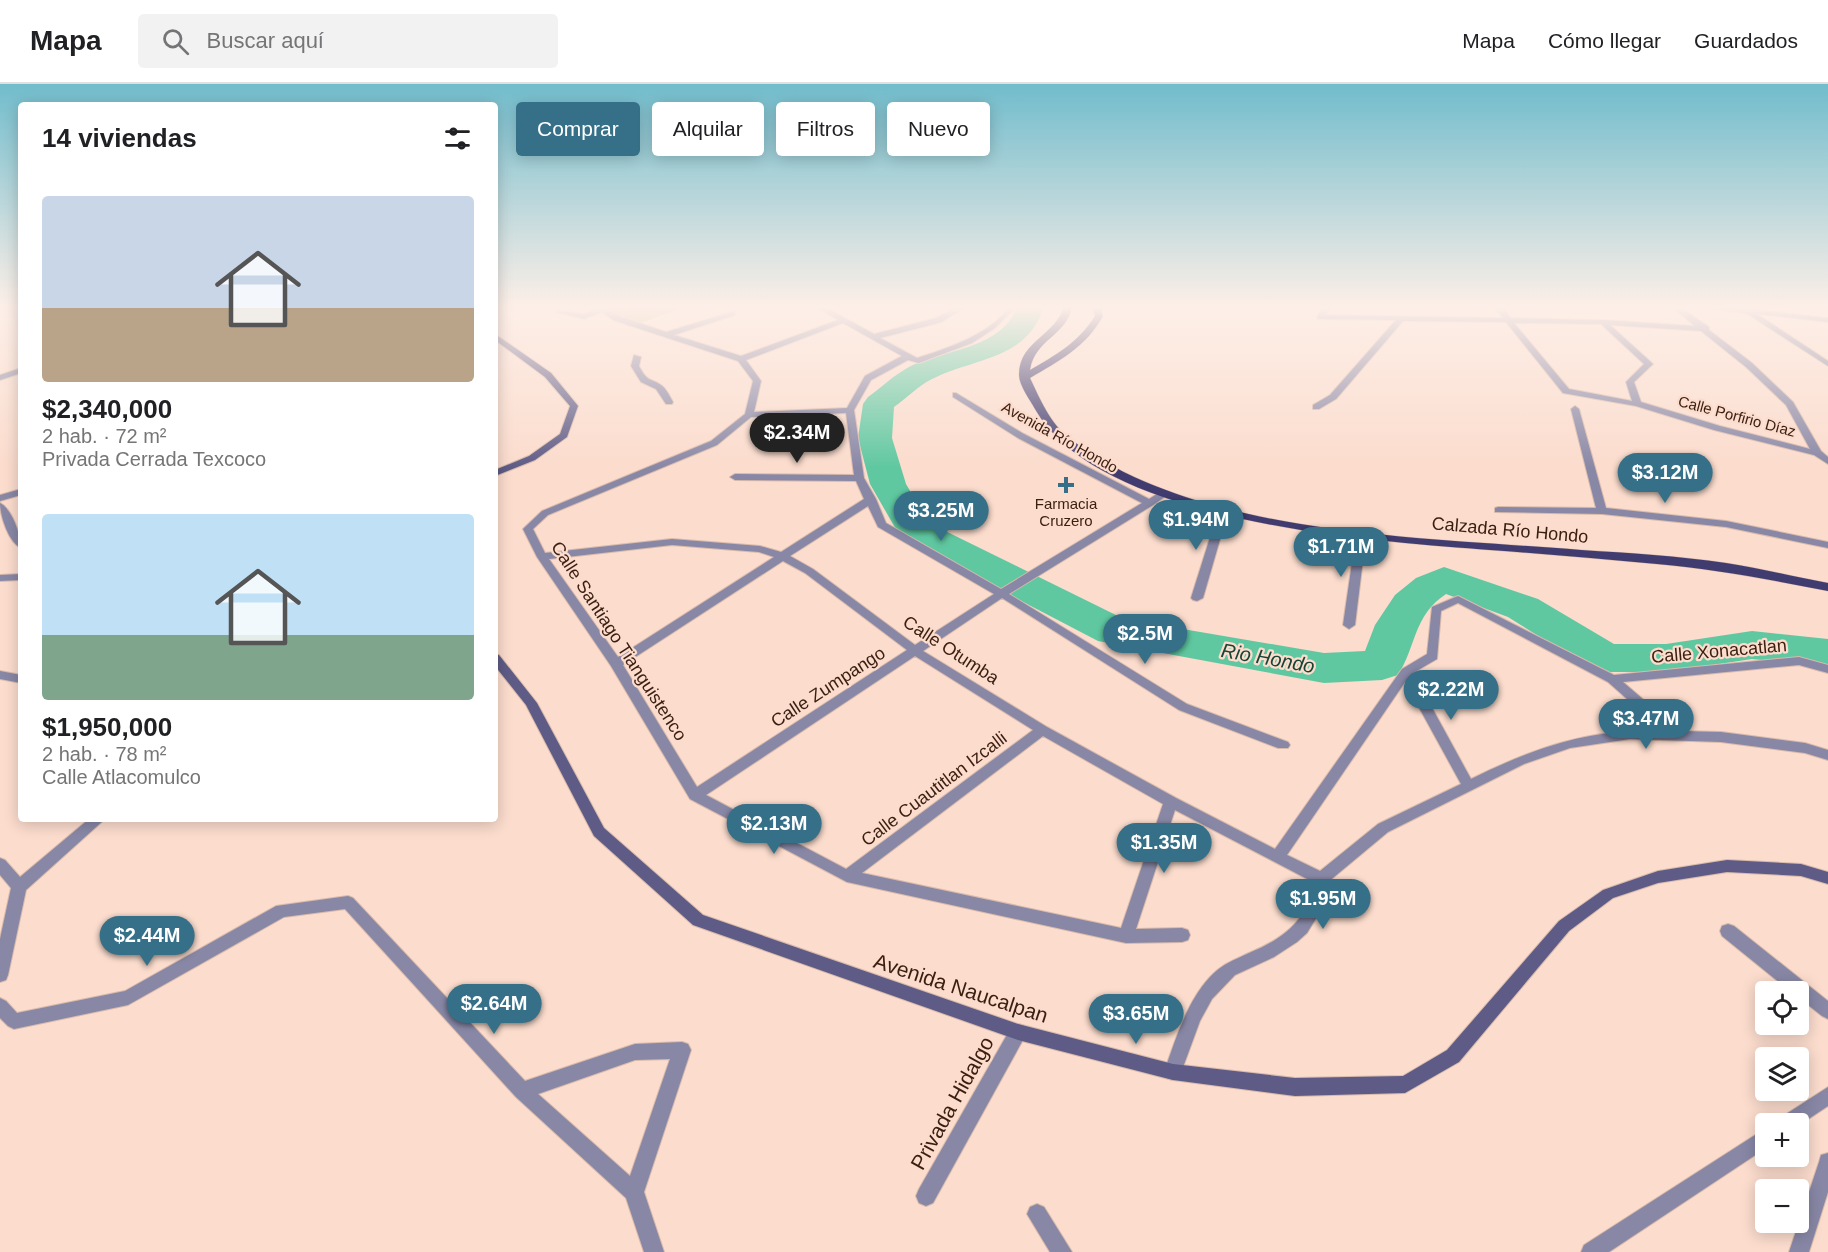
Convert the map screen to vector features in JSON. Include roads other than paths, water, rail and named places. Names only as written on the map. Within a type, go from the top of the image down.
[{"type":"main road","points":[[498,472],[532,458],[564,435],[574,406],[548,375],[527,360]]},
{"type":"main road","points":[[1024,377],[1028,360]]},
{"type":"main road","points":[[1024,377],[1054,360]]},
{"type":"main road","name":"Calzada Río Hondo","points":[[1024,377],[1042,411],[1064,440],[1111,470],[1163,494],[1223,512],[1361,535],[1710,565],[1828,587]]},
{"type":"main road","name":"Avenida Naucalpan","points":[[498,662],[531,703],[599,832],[698,920],[1018,1032],[1173,1072],[1294,1087],[1405,1084],[1453,1056],[1564,926],[1608,894],[1658,877],[1727,866],[1801,870],[1828,878]]},
{"type":"street","points":[[636,360],[635,366],[641,378],[649,385],[659,387],[669,402]]},
{"type":"street","points":[[741,360],[757,381],[749,415],[850,410]]},
{"type":"street","points":[[902,360],[868,378],[850,410],[859,478],[882,525],[1006,591],[1183,707],[1283,745]]},
{"type":"street","points":[[1316,407],[1333,397],[1366,360]]},
{"type":"street","name":"Calle Porfirio Díaz","points":[[1541,360],[1566,391],[1637,404],[1717,428],[1817,453],[1828,461]]},
{"type":"street","points":[[1637,404],[1630,382],[1649,364],[1644,360]]},
{"type":"street","points":[[1743,360],[1790,404],[1817,453]]},
{"type":"street","points":[[0,378],[18,371]]},
{"type":"street","name":"Avenida Río Hondo","points":[[956,395],[1021,436],[1150,503]]},
{"type":"street","points":[[1575,409],[1602,511]]},
{"type":"street","name":"Calle Santiago Tianguistenco","points":[[695,795],[616,664],[542,557],[528,529],[545,513],[714,443],[749,415]]},
{"type":"street","points":[[735,477],[859,478]]},
{"type":"street","points":[[0,498],[18,493]]},
{"type":"street","name":"Calle Zumpango","points":[[695,795],[1006,591],[1163,494]]},
{"type":"street","points":[[616,664],[871,499]]},
{"type":"street","points":[[0,506],[18,539]]},
{"type":"street","points":[[1498,510],[1602,511],[1726,524],[1828,545]]},
{"type":"street","points":[[1197,598],[1223,512]]},
{"type":"street","points":[[1349,625],[1361,535]]},
{"type":"street","name":"Calle Otumba","points":[[542,557],[672,542],[750,547],[782,556],[809,571],[915,651],[1042,730],[1171,802],[1321,879]]},
{"type":"street","points":[[0,578],[18,577]]},
{"type":"street","points":[[1278,856],[1406,672],[1433,656],[1436,609],[1458,598],[1612,679],[1677,736]]},
{"type":"street","name":"Calle Xonacatlan","points":[[1612,679],[1799,661],[1828,669]]},
{"type":"street","points":[[1406,672],[1468,785]]},
{"type":"street","points":[[0,675],[18,678]]},
{"type":"street","name":"Calle Cuautitlan Izcalli","points":[[847,876],[1042,730]]},
{"type":"street","points":[[1173,1072],[1197,1006],[1228,970],[1274,950],[1307,925],[1321,895],[1321,879],[1383,828],[1519,760],[1569,744],[1630,734],[1721,737],[1804,748],[1828,755]]},
{"type":"street","points":[[695,795],[847,876],[1126,936],[1182,934]]},
{"type":"street","points":[[1126,936],[1171,802]]},
{"type":"street","points":[[0,975],[19,887],[95,822]]},
{"type":"street","points":[[0,864],[19,887]]},
{"type":"street","points":[[0,1006],[14,1020],[128,998],[281,911],[348,902],[522,1091],[634,1192],[654,1252]]},
{"type":"street","points":[[1728,931],[1828,1011]]},
{"type":"street","name":"Privada Hidalgo","points":[[926,1196],[1018,1032]]},
{"type":"street","points":[[522,1091],[635,1052],[682,1050],[634,1192]]},
{"type":"street","points":[[1802,1113],[1828,1096]]},
{"type":"street","points":[[1591,1252],[1755,1144]]},
{"type":"street","points":[[1798,1252],[1828,1162]]},
{"type":"street","points":[[1037,1214],[1062,1252]]},
{"type":"waterway","name":"Rio Hondo","points":[[957,360],[921,373],[879,404],[875,438],[888,484],[914,530],[1113,631],[1324,668],[1382,665],[1391,638],[1410,604],[1430,586],[1444,579],[1523,608],[1605,658],[1666,658],[1752,645],[1828,653]]},
{"type":"place","name":"Farmacia Cruzero","points":[[1066,485]]}]
